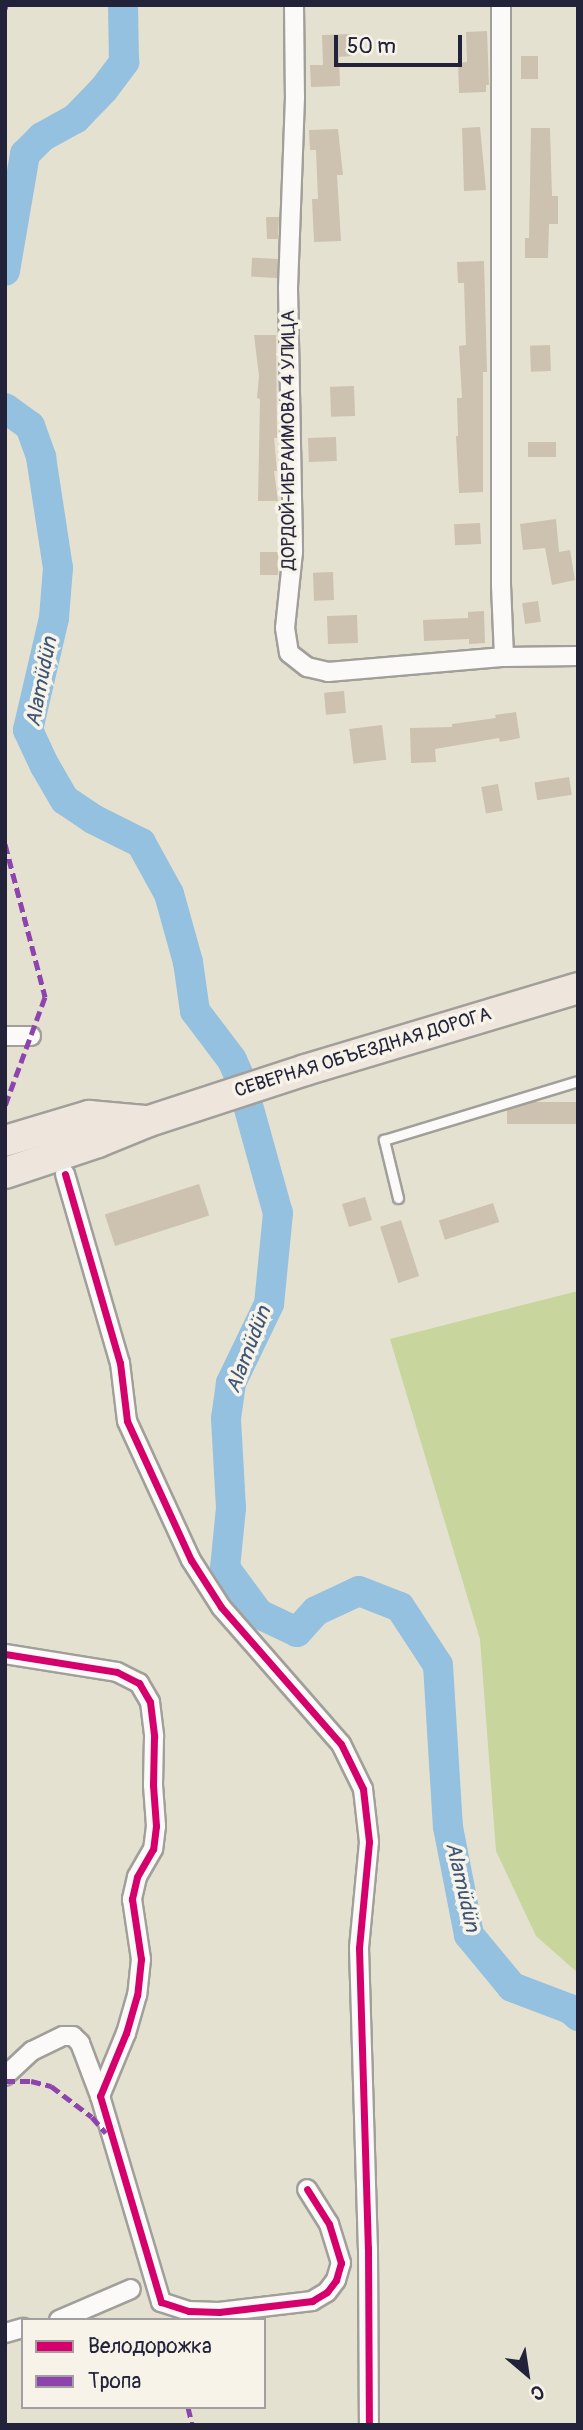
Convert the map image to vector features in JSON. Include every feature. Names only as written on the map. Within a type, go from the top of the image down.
[{"type":"highway","name":"СЕВЕРНАЯ ОБЪЕЗДНАЯ ДОРОГА","points":[[5,1173],[158,1118],[305,1070],[578,988]]},
{"type":"highway","points":[[5,1141],[89,1116],[158,1118]]},
{"type":"highway","name":"СЕВЕРНАЯ ОБЪЕЗДНАЯ ДОРОГА","points":[[5,1156],[94,1127],[158,1118]]},
{"type":"highway","points":[[5,1194],[65,1174],[158,1118]]},
{"type":"street","name":"ДОРДОЙ-ИБРАИМОВА 4 УЛИЦА","points":[[294,5],[295,97],[288,288],[293,552],[285,628],[289,653],[307,667],[328,672],[504,657],[578,656]]},
{"type":"street","points":[[501,5],[504,657]]},
{"type":"street","points":[[5,1036],[31,1036]]},
{"type":"street","points":[[65,1174],[120,1363],[127,1421],[191,1560],[221,1607],[341,1744],[363,1789],[369,1842],[359,1948],[368,2248],[369,2425]]},
{"type":"street","points":[[5,1654],[117,1672],[139,1683],[150,1702],[154,1737],[156,1826],[153,1849],[137,1877],[132,1899],[141,1959],[137,1995],[126,2034],[100,2096]]},
{"type":"street","points":[[5,2076],[32,2051],[63,2036],[73,2036],[80,2043],[100,2096],[161,2302],[189,2311],[219,2312],[312,2301],[327,2292],[337,2280],[341,2263],[328,2224],[307,2189]]},
{"type":"street","points":[[64,2318],[131,2289]]},
{"type":"lane","points":[[398,1198],[384,1140],[578,1081]]},
{"type":"green space","points":[[578,1291],[578,1973],[536,1936],[496,1851],[480,1639],[390,1339]]},
{"type":"building","points":[[487,31],[489,85],[486,85],[486,92],[459,93],[458,63],[467,62],[466,32]]},
{"type":"building","points":[[351,34],[352,56],[339,57],[340,86],[311,87],[310,65],[323,65],[322,35]]},
{"type":"building","points":[[521,56],[538,56],[538,79],[521,79]]},
{"type":"building","points":[[480,127],[486,190],[464,191],[462,128]]},
{"type":"building","points":[[531,128],[550,128],[552,196],[558,196],[558,224],[549,224],[548,258],[525,258],[525,238],[529,238]]},
{"type":"building","points":[[338,129],[343,175],[337,175],[341,241],[314,242],[312,199],[318,199],[316,150],[310,150],[309,130]]},
{"type":"building","points":[[266,217],[279,217],[278,239],[267,239]]},
{"type":"building","points":[[252,258],[278,259],[277,278],[251,277]]},
{"type":"building","points":[[484,261],[487,372],[483,372],[483,492],[459,493],[457,398],[462,398],[459,346],[466,345],[464,283],[458,283],[457,262]]},
{"type":"building","points":[[254,335],[276,335],[277,438],[274,438],[277,471],[274,471],[278,501],[258,501],[260,399],[257,398],[259,376]]},
{"type":"building","points":[[550,345],[551,371],[531,372],[530,346]]},
{"type":"building","points":[[354,386],[355,416],[331,417],[330,387]]},
{"type":"building","points":[[336,437],[337,461],[309,462],[308,438]]},
{"type":"building","points":[[528,442],[556,442],[556,457],[528,457]]},
{"type":"building","points":[[556,519],[559,552],[570,550],[575,580],[552,585],[545,548],[523,550],[520,524]]},
{"type":"building","points":[[480,523],[481,544],[455,545],[454,524]]},
{"type":"building","points":[[260,552],[278,552],[278,575],[260,575]]},
{"type":"building","points":[[333,572],[334,600],[314,601],[313,573]]},
{"type":"building","points":[[538,601],[541,622],[525,624],[522,603]]},
{"type":"building","points":[[484,611],[485,643],[469,644],[469,639],[424,641],[423,620],[468,618],[468,612]]},
{"type":"building","points":[[357,615],[358,643],[328,644],[327,616]]},
{"type":"building","points":[[344,691],[346,713],[326,715],[324,693]]},
{"type":"building","points":[[516,712],[520,738],[500,742],[499,738],[435,749],[436,762],[411,763],[410,728],[452,727],[452,724],[496,718],[495,715]]},
{"type":"building","points":[[382,725],[386,760],[354,764],[349,729]]},
{"type":"building","points":[[569,777],[572,795],[537,800],[534,782]]},
{"type":"building","points":[[498,784],[503,811],[486,814],[481,787]]},
{"type":"building","points":[[507,1102],[578,1102],[578,1124],[507,1124]]},
{"type":"building","points":[[199,1184],[209,1215],[115,1246],[105,1215]]},
{"type":"building","points":[[365,1197],[372,1220],[349,1227],[342,1204]]},
{"type":"building","points":[[493,1203],[499,1222],[445,1240],[439,1221]]},
{"type":"building","points":[[401,1220],[419,1276],[398,1283],[380,1227]]},
{"type":"waterway","name":"Alamüdün","points":[[5,271],[25,154],[42,137],[76,118],[104,89],[124,62],[123,5]]},
{"type":"waterway","name":"Alamüdün","points":[[5,408],[30,426],[41,457],[58,568],[54,618],[28,730],[65,800],[93,819],[141,843],[169,894],[188,962],[195,1011],[232,1060],[241,1080],[278,1213],[269,1304],[231,1383],[226,1419],[231,1508],[225,1568],[259,1614],[297,1632],[316,1611],[359,1591],[400,1607],[438,1665],[448,1827],[469,1935],[512,1987],[570,2009],[578,2016]]},
{"type":"marked path","points":[[5,9],[6,5]]},
{"type":"marked path","points":[[5,844],[45,997],[5,1106]]},
{"type":"marked path","points":[[5,2081],[31,2081],[51,2086],[92,2117],[106,2133]]},
{"type":"marked path","points":[[188,2409],[192,2425]]},
{"type":"cycle path","points":[[65,1174],[120,1363],[127,1421],[191,1560],[221,1607],[341,1744],[363,1789],[369,1842],[359,1948],[368,2248],[369,2425]]},
{"type":"cycle path","points":[[5,1654],[117,1672],[139,1683],[150,1702],[154,1737],[156,1826],[153,1849],[137,1877],[132,1899],[141,1959],[137,1995],[126,2033],[100,2096],[161,2302],[189,2311],[219,2312],[312,2301],[327,2292],[336,2280],[341,2263],[329,2224],[307,2189]]}]
